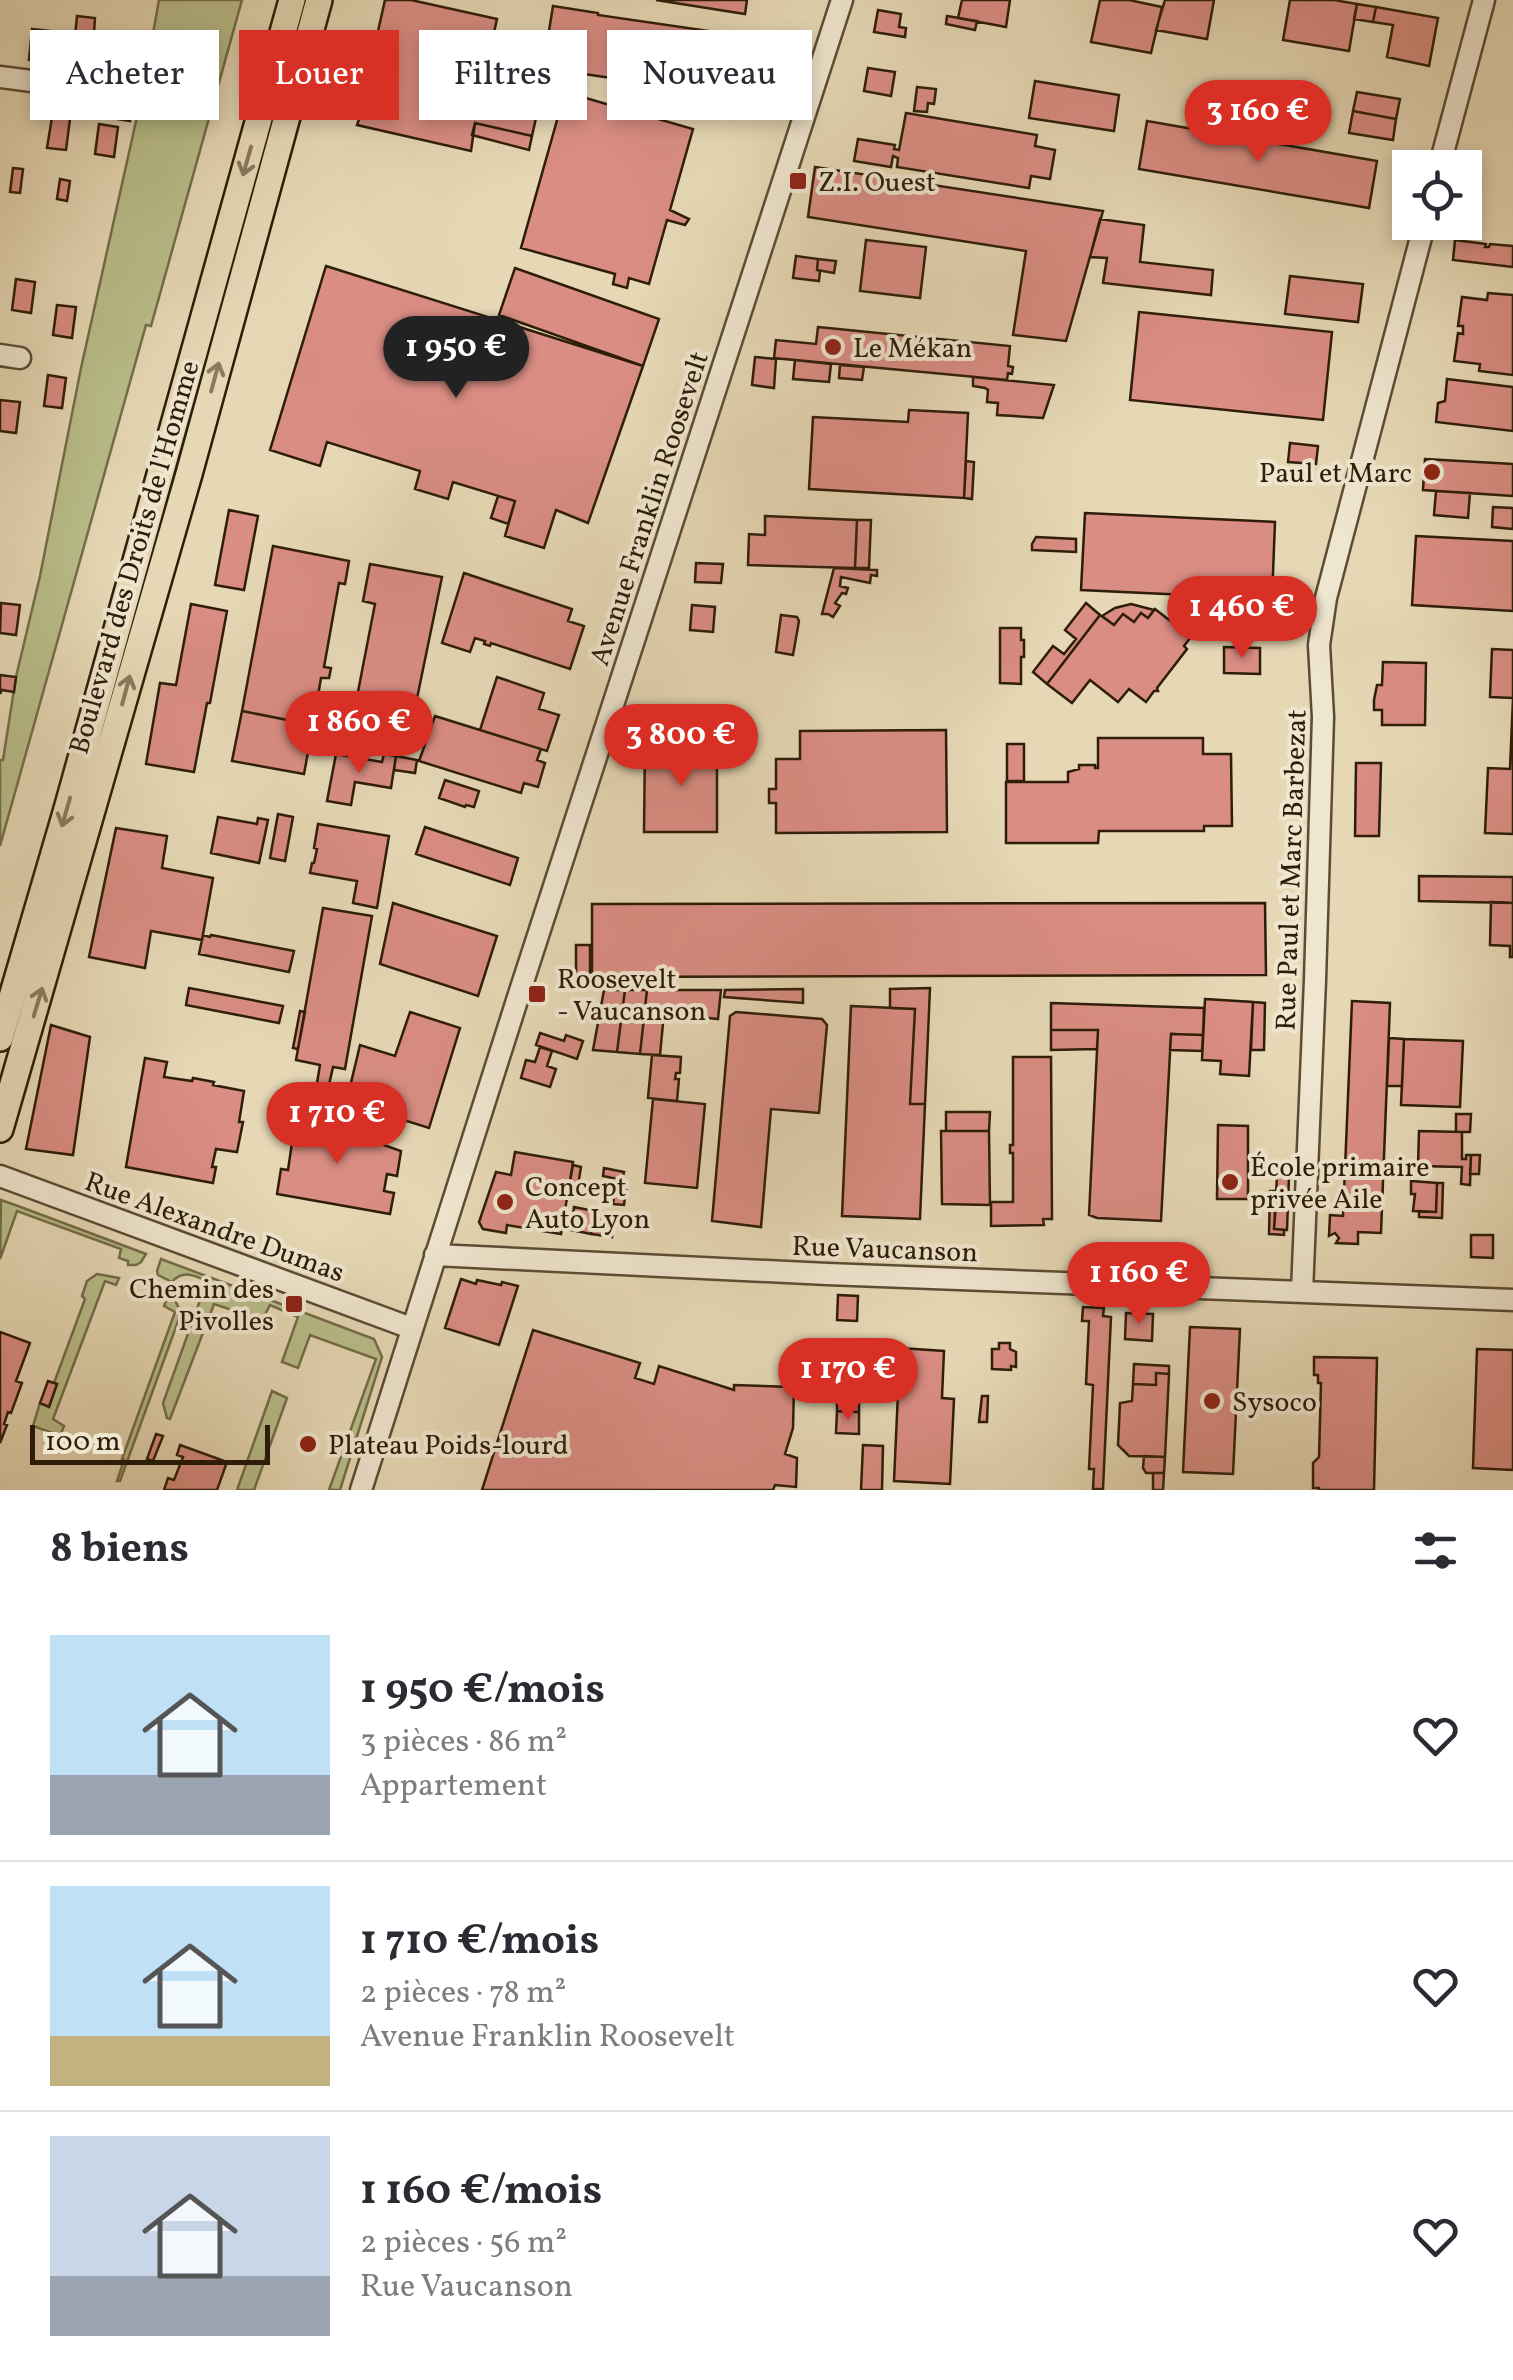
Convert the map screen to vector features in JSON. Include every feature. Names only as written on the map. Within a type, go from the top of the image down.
[{"type":"main road","name":"Boulevard des Droits de l'Homme","points":[[0,1038],[292,0]]},
{"type":"main road","name":"Boulevard des Droits de l'Homme","points":[[0,1130],[189,474],[320,0]]},
{"type":"street","name":"Avenue Franklin Roosevelt","points":[[361,1490],[842,0]]},
{"type":"street","points":[[1445,150],[1484,0]]},
{"type":"street","points":[[0,77],[30,81]]},
{"type":"street","name":"Rue Paul et Marc Barbezat","points":[[1302,1292],[1324,717],[1320,634],[1326,598],[1420,240]]},
{"type":"street","name":"Rue Alexandre Dumas","points":[[0,1176],[411,1328]]},
{"type":"street","name":"Rue Vaucanson","points":[[434,1256],[1513,1300]]},
{"type":"green space","points":[[159,0],[242,0],[219,82],[219,30],[154,30]]},
{"type":"green space","points":[[136,120],[209,120],[151,326],[146,325],[0,846],[0,760]]},
{"type":"green space","points":[[1,1200],[146,1254],[141,1262],[128,1265],[128,1261],[119,1258],[121,1249],[17,1211],[0,1259]]},
{"type":"green space","points":[[161,1259],[374,1339],[382,1357],[340,1490],[329,1490],[376,1359],[310,1335],[298,1368],[282,1362],[298,1317],[270,1305],[262,1320],[214,1304],[170,1419],[167,1418],[163,1403],[207,1281],[185,1275],[172,1282],[158,1275]]},
{"type":"green space","points":[[97,1274],[119,1278],[116,1285],[105,1281],[53,1419],[64,1426],[60,1436],[33,1426],[40,1403],[49,1406],[85,1299],[82,1296],[87,1281]]},
{"type":"green space","points":[[168,1297],[175,1300],[181,1313],[117,1481],[175,1312],[164,1306]]},
{"type":"green space","points":[[272,1391],[287,1398],[254,1490],[237,1490]]},
{"type":"building","points":[[385,0],[411,0],[497,19],[495,30],[419,30],[419,120],[536,120],[532,136],[475,123],[471,151],[357,125],[359,120],[399,120],[399,30],[378,30]]},
{"type":"building","points":[[656,0],[747,0],[745,14]]},
{"type":"building","points":[[962,0],[1010,0],[1006,27],[958,18]]},
{"type":"building","points":[[1100,0],[1129,0],[1162,7],[1151,53],[1091,42]]},
{"type":"building","points":[[1165,0],[1214,0],[1207,39],[1156,30]]},
{"type":"building","points":[[1290,0],[1357,4],[1349,51],[1283,40]]},
{"type":"building","points":[[1357,4],[1376,7],[1373,22],[1354,19]]},
{"type":"building","points":[[553,6],[702,30],[607,30],[607,77],[587,74],[587,30],[549,30]]},
{"type":"building","points":[[1376,7],[1438,18],[1429,66],[1387,57],[1393,25],[1373,22]]},
{"type":"building","points":[[878,10],[901,14],[899,27],[906,28],[905,37],[874,32]]},
{"type":"building","points":[[77,16],[95,18],[94,30],[76,30]]},
{"type":"building","points":[[947,16],[977,21],[975,30],[946,24]]},
{"type":"building","points":[[868,68],[895,72],[891,96],[864,91]]},
{"type":"building","points":[[1035,81],[1119,95],[1114,131],[1029,118]]},
{"type":"building","points":[[917,87],[936,89],[934,104],[928,103],[927,112],[914,111]]},
{"type":"building","points":[[1357,92],[1400,99],[1396,119],[1353,111]]},
{"type":"building","points":[[587,98],[607,104],[607,120],[662,120],[693,129],[670,210],[689,219],[685,225],[667,220],[649,284],[629,278],[627,288],[613,284],[615,274],[521,248],[557,120],[587,120]]},
{"type":"building","points":[[1353,111],[1396,119],[1393,140],[1349,133]]},
{"type":"building","points":[[906,113],[1037,135],[1035,146],[1055,150],[1050,179],[1031,176],[1029,188],[897,167],[898,158],[893,156],[891,167],[854,161],[858,139],[895,145],[894,149],[899,150]]},
{"type":"building","points":[[52,120],[70,120],[66,150],[47,148]]},
{"type":"building","points":[[1147,121],[1377,161],[1369,208],[1139,169]]},
{"type":"building","points":[[475,123],[532,136],[529,150],[472,135]]},
{"type":"building","points":[[99,124],[118,127],[114,157],[95,154]]},
{"type":"building","points":[[815,167],[1103,211],[1066,341],[1013,335],[1026,251],[808,217]]},
{"type":"building","points":[[13,168],[23,169],[20,193],[10,192]]},
{"type":"building","points":[[60,179],[70,181],[67,201],[57,199]]},
{"type":"building","points":[[1100,219],[1144,225],[1140,262],[1213,270],[1211,295],[1103,283],[1107,258],[1090,257]]},
{"type":"building","points":[[866,240],[926,247],[920,298],[860,291]]},
{"type":"building","points":[[1455,240],[1486,244],[1485,247],[1513,246],[1513,267],[1453,260]]},
{"type":"building","points":[[796,256],[818,259],[819,281],[793,278]]},
{"type":"building","points":[[818,259],[836,261],[834,273],[817,270]]},
{"type":"building","points":[[326,266],[643,366],[588,523],[556,510],[544,548],[505,536],[515,501],[453,482],[448,499],[415,489],[420,471],[327,442],[320,466],[270,450]]},
{"type":"building","points":[[515,268],[659,319],[643,366],[499,315]]},
{"type":"building","points":[[1290,276],[1363,284],[1358,322],[1285,314]]},
{"type":"building","points":[[16,279],[35,282],[31,313],[12,310]]},
{"type":"building","points":[[1488,293],[1513,295],[1513,375],[1479,371],[1480,364],[1454,361],[1458,333],[1463,334],[1463,326],[1458,326],[1462,297],[1487,300]]},
{"type":"building","points":[[57,305],[76,307],[72,338],[53,335]]},
{"type":"building","points":[[1139,312],[1332,332],[1323,420],[1130,400]]},
{"type":"building","points":[[818,327],[1010,346],[1008,366],[1013,367],[1012,374],[1008,373],[1007,380],[774,358],[776,340],[816,344]]},
{"type":"building","points":[[755,357],[776,359],[774,388],[752,385]]},
{"type":"building","points":[[795,360],[831,364],[829,382],[793,379]]},
{"type":"building","points":[[840,365],[864,367],[862,380],[839,378]]},
{"type":"building","points":[[48,375],[66,378],[62,408],[44,406]]},
{"type":"building","points":[[973,377],[1054,385],[1043,418],[997,415],[998,403],[987,402],[988,390],[973,386]]},
{"type":"building","points":[[1447,379],[1513,387],[1513,431],[1436,422],[1438,403],[1445,401]]},
{"type":"building","points":[[0,400],[20,402],[16,433],[0,431]]},
{"type":"building","points":[[909,410],[968,413],[964,498],[809,489],[813,417],[908,422]]},
{"type":"building","points":[[1290,443],[1318,446],[1316,464],[1288,462]]},
{"type":"building","points":[[1425,459],[1513,464],[1513,496],[1423,490]]},
{"type":"building","points":[[966,461],[974,462],[972,499],[964,498]]},
{"type":"building","points":[[1436,491],[1470,493],[1468,518],[1434,515]]},
{"type":"building","points":[[498,496],[515,501],[508,524],[491,518]]},
{"type":"building","points":[[1493,507],[1513,508],[1513,529],[1492,527]]},
{"type":"building","points":[[229,510],[258,516],[244,590],[215,585]]},
{"type":"building","points":[[1085,513],[1275,522],[1272,599],[1081,590]]},
{"type":"building","points":[[765,516],[857,520],[855,568],[748,565],[749,534],[765,535]]},
{"type":"building","points":[[857,520],[871,520],[869,568],[855,568]]},
{"type":"building","points":[[1416,536],[1513,541],[1513,611],[1412,605]]},
{"type":"building","points":[[1036,537],[1076,539],[1076,552],[1032,550]]},
{"type":"building","points":[[273,546],[349,561],[345,584],[339,583],[324,667],[331,668],[329,678],[321,678],[313,725],[242,711]]},
{"type":"building","points":[[696,563],[723,564],[721,583],[695,582]]},
{"type":"building","points":[[370,564],[442,577],[408,742],[336,729],[342,699],[356,702],[375,604],[363,601]]},
{"type":"building","points":[[834,568],[877,570],[877,576],[871,575],[870,583],[841,577],[840,586],[848,588],[835,603],[840,606],[833,617],[822,614]]},
{"type":"building","points":[[464,573],[572,609],[568,621],[584,626],[570,669],[475,638],[470,652],[442,643]]},
{"type":"building","points":[[1,603],[20,605],[16,635],[0,633]]},
{"type":"building","points":[[1086,603],[1100,615],[1047,684],[1033,672],[1053,646],[1064,654],[1076,639],[1065,630]]},
{"type":"building","points":[[191,604],[227,611],[194,772],[146,764],[160,683],[176,685]]},
{"type":"building","points":[[1131,604],[1154,610],[1148,618],[1141,613],[1134,622],[1123,614],[1114,625],[1102,616],[1115,608]]},
{"type":"building","points":[[692,605],[715,607],[713,632],[690,630]]},
{"type":"building","points":[[1155,609],[1191,637],[1158,691],[1146,702],[1129,689],[1118,702],[1090,680],[1072,703],[1047,684],[1100,615],[1114,625],[1123,614],[1134,622],[1141,613],[1148,618]]},
{"type":"building","points":[[781,615],[797,617],[799,621],[793,655],[776,652]]},
{"type":"building","points":[[1000,628],[1021,628],[1021,684],[1000,683]]},
{"type":"building","points":[[1224,647],[1260,648],[1260,674],[1224,673]]},
{"type":"building","points":[[1492,649],[1513,650],[1513,698],[1490,697]]},
{"type":"building","points":[[1383,662],[1426,663],[1425,725],[1382,725],[1382,710],[1374,710],[1374,700],[1377,685],[1382,685]]},
{"type":"building","points":[[0,675],[16,677],[14,692],[2,690],[0,694]]},
{"type":"building","points":[[497,677],[544,693],[539,709],[559,715],[547,751],[480,730]]},
{"type":"building","points":[[1513,698],[1513,834],[1485,833],[1488,768],[1510,769]]},
{"type":"building","points":[[242,711],[313,725],[304,774],[232,761]]},
{"type":"building","points":[[435,716],[541,749],[537,760],[545,763],[538,787],[524,783],[521,793],[419,761]]},
{"type":"building","points":[[946,730],[947,832],[776,833],[776,803],[769,803],[769,789],[776,789],[776,759],[800,759],[800,731]]},
{"type":"building","points":[[1098,738],[1203,738],[1203,754],[1231,754],[1232,826],[1204,826],[1204,831],[1099,831],[1098,843],[1006,843],[1006,782],[1068,782],[1068,772],[1079,769],[1079,765],[1098,768]]},
{"type":"building","points":[[1007,744],[1024,744],[1024,781],[1007,781]]},
{"type":"building","points":[[645,745],[717,745],[717,832],[644,832]]},
{"type":"building","points":[[336,754],[382,762],[384,754],[396,756],[391,788],[355,782],[351,805],[327,801]]},
{"type":"building","points":[[396,756],[417,760],[415,773],[394,770]]},
{"type":"building","points":[[1356,763],[1381,763],[1379,836],[1355,836]]},
{"type":"building","points":[[445,780],[479,791],[474,807],[439,798]]},
{"type":"building","points":[[278,814],[293,817],[285,861],[270,858]]},
{"type":"building","points":[[218,817],[257,824],[258,818],[268,820],[259,863],[211,853]]},
{"type":"building","points":[[318,824],[389,836],[377,908],[353,903],[357,881],[310,873],[317,849],[314,848]]},
{"type":"building","points":[[425,827],[518,858],[510,885],[416,854]]},
{"type":"building","points":[[116,828],[167,836],[162,868],[213,878],[202,940],[151,931],[145,968],[89,957]]},
{"type":"building","points":[[1419,876],[1513,877],[1513,903],[1419,901]]},
{"type":"building","points":[[1491,902],[1513,903],[1513,957],[1510,946],[1490,945]]},
{"type":"building","points":[[393,903],[497,936],[478,996],[380,964]]},
{"type":"building","points":[[1265,903],[1266,975],[592,977],[592,904]]},
{"type":"building","points":[[323,908],[372,916],[345,1069],[333,1067],[329,1085],[317,1083],[320,1065],[296,1060]]},
{"type":"building","points":[[203,935],[294,951],[289,972],[199,954]]},
{"type":"building","points":[[576,945],[590,945],[590,976],[576,976]]},
{"type":"building","points":[[189,988],[283,1006],[279,1023],[186,1005]]},
{"type":"building","points":[[930,988],[925,1104],[910,1104],[915,1009],[890,1008],[890,989]]},
{"type":"building","points":[[803,989],[803,1003],[724,997],[725,990]]},
{"type":"building","points":[[604,990],[625,990],[617,1052],[593,1050]]},
{"type":"building","points":[[625,990],[647,990],[640,1054],[617,1052]]},
{"type":"building","points":[[647,990],[721,990],[718,1019],[664,1013],[660,1055],[640,1054]]},
{"type":"building","points":[[1205,999],[1253,1002],[1249,1076],[1220,1074],[1221,1061],[1202,1060]]},
{"type":"building","points":[[1352,1001],[1390,1003],[1381,1233],[1358,1232],[1358,1244],[1336,1243],[1339,1238],[1335,1233],[1329,1236],[1330,1215],[1343,1216]]},
{"type":"building","points":[[1253,1002],[1265,1003],[1264,1050],[1251,1050]]},
{"type":"building","points":[[1051,1003],[1204,1008],[1203,1035],[1171,1034],[1161,1221],[1089,1215],[1098,1030],[1051,1030]]},
{"type":"building","points":[[851,1006],[915,1009],[910,1104],[925,1104],[920,1219],[842,1216]]},
{"type":"building","points":[[300,1011],[305,1012],[298,1049],[293,1048]]},
{"type":"building","points":[[410,1012],[460,1028],[429,1128],[391,1116],[388,1124],[376,1120],[374,1123],[344,1112],[360,1045],[395,1056]]},
{"type":"building","points":[[736,1012],[822,1019],[827,1025],[819,1113],[771,1109],[761,1227],[712,1221],[730,1016]]},
{"type":"building","points":[[51,1025],[90,1037],[73,1155],[26,1149]]},
{"type":"building","points":[[1051,1030],[1098,1030],[1097,1049],[1051,1050]]},
{"type":"building","points":[[540,1033],[564,1041],[566,1035],[583,1041],[577,1059],[536,1045]]},
{"type":"building","points":[[1171,1034],[1203,1035],[1202,1051],[1170,1050]]},
{"type":"building","points":[[1389,1038],[1404,1039],[1402,1086],[1387,1086]]},
{"type":"building","points":[[1404,1039],[1463,1041],[1460,1107],[1401,1105]]},
{"type":"building","points":[[540,1047],[552,1051],[547,1066],[556,1069],[550,1087],[521,1078],[526,1060],[535,1062]]},
{"type":"building","points":[[652,1055],[681,1057],[680,1073],[676,1073],[675,1079],[679,1079],[677,1101],[648,1098]]},
{"type":"building","points":[[1013,1057],[1051,1057],[1052,1219],[1043,1219],[1044,1225],[991,1226],[991,1202],[1013,1202]]},
{"type":"building","points":[[145,1058],[167,1062],[164,1077],[192,1081],[193,1078],[244,1091],[237,1152],[216,1149],[213,1183],[126,1167]]},
{"type":"building","points":[[653,1099],[705,1104],[697,1188],[645,1183]]},
{"type":"building","points":[[291,1112],[401,1151],[397,1176],[387,1174],[384,1191],[394,1193],[390,1214],[277,1194],[281,1169],[288,1170],[292,1143],[286,1141]]},
{"type":"building","points":[[946,1112],[990,1112],[989,1131],[946,1131]]},
{"type":"building","points":[[1456,1114],[1471,1114],[1470,1132],[1456,1132]]},
{"type":"building","points":[[1218,1125],[1248,1126],[1248,1199],[1217,1199]]},
{"type":"building","points":[[941,1131],[989,1131],[990,1205],[942,1204]]},
{"type":"building","points":[[1419,1131],[1462,1132],[1462,1159],[1471,1155],[1470,1185],[1461,1184],[1462,1167],[1418,1166]]},
{"type":"building","points":[[515,1152],[573,1162],[561,1234],[507,1225],[506,1233],[483,1229],[479,1222],[496,1172],[511,1175]]},
{"type":"building","points":[[1471,1155],[1480,1155],[1479,1174],[1470,1174]]},
{"type":"building","points":[[573,1165],[581,1167],[576,1198],[567,1197]]},
{"type":"building","points":[[604,1168],[624,1172],[622,1180],[603,1176]]},
{"type":"building","points":[[1277,1176],[1289,1177],[1287,1230],[1274,1229]]},
{"type":"building","points":[[1411,1181],[1437,1183],[1436,1212],[1413,1211],[1415,1194],[1411,1194]]},
{"type":"building","points":[[1437,1183],[1443,1183],[1442,1218],[1419,1217],[1419,1211],[1436,1212]]},
{"type":"building","points":[[615,1188],[626,1190],[624,1205],[613,1204]]},
{"type":"building","points":[[1270,1191],[1277,1191],[1274,1229],[1284,1230],[1284,1235],[1269,1234]]},
{"type":"building","points":[[574,1207],[594,1211],[591,1234],[571,1230]]},
{"type":"building","points":[[594,1211],[615,1214],[612,1237],[591,1234]]},
{"type":"building","points":[[1471,1235],[1493,1235],[1493,1258],[1471,1257]]},
{"type":"building","points":[[461,1279],[476,1284],[477,1280],[518,1286],[499,1345],[445,1328]]},
{"type":"building","points":[[838,1295],[858,1296],[857,1321],[837,1320]]},
{"type":"building","points":[[1083,1307],[1104,1308],[1103,1316],[1111,1317],[1103,1489],[1093,1489],[1094,1469],[1089,1469],[1093,1385],[1086,1384],[1089,1321],[1082,1321]]},
{"type":"building","points":[[1126,1313],[1153,1314],[1152,1341],[1125,1339]]},
{"type":"building","name":"Sysoco","points":[[1190,1327],[1240,1329],[1233,1474],[1183,1472]]},
{"type":"building","points":[[533,1330],[640,1363],[635,1378],[654,1384],[659,1366],[734,1390],[734,1385],[794,1387],[793,1428],[785,1454],[797,1458],[796,1487],[482,1490]]},
{"type":"building","points":[[0,1332],[30,1343],[16,1381],[22,1383],[11,1413],[8,1412],[0,1443]]},
{"type":"building","points":[[999,1343],[1010,1343],[1010,1349],[1016,1352],[1016,1367],[1011,1366],[1011,1370],[992,1369],[992,1349],[999,1349]]},
{"type":"building","points":[[900,1348],[944,1351],[942,1398],[954,1399],[950,1484],[894,1481]]},
{"type":"building","points":[[1477,1349],[1513,1350],[1513,1470],[1473,1468]]},
{"type":"building","points":[[1314,1357],[1377,1358],[1374,1490],[1313,1488],[1313,1463],[1319,1457],[1321,1383],[1318,1375],[1314,1375]]},
{"type":"building","points":[[882,1360],[887,1360],[886,1390],[867,1387],[867,1364],[882,1364]]},
{"type":"building","points":[[1134,1364],[1169,1366],[1169,1374],[1156,1373],[1156,1385],[1133,1384]]},
{"type":"building","points":[[1156,1373],[1169,1374],[1165,1457],[1129,1456],[1118,1445],[1120,1403],[1132,1401],[1133,1384],[1156,1385]]},
{"type":"building","points":[[48,1381],[57,1384],[49,1407],[40,1403]]},
{"type":"building","points":[[837,1389],[865,1389],[865,1393],[859,1393],[859,1412],[837,1411]]},
{"type":"building","points":[[982,1396],[988,1396],[987,1422],[979,1422]]},
{"type":"building","points":[[837,1411],[859,1412],[859,1434],[836,1433]]},
{"type":"building","points":[[156,1434],[163,1436],[153,1461],[147,1459]]},
{"type":"building","points":[[180,1445],[227,1462],[217,1490],[164,1490],[168,1478],[174,1480],[183,1457],[177,1455]]},
{"type":"building","points":[[863,1445],[883,1446],[882,1490],[861,1490]]},
{"type":"building","points":[[1144,1456],[1165,1457],[1164,1473],[1146,1473]]},
{"type":"building","points":[[1153,1473],[1164,1473],[1163,1490],[1153,1490]]},
{"type":"place","name":"Z.I. Ouest","points":[[798,181]]},
{"type":"place","name":"Le Mékan","points":[[833,347]]},
{"type":"place","name":"Paul et Marc","points":[[1432,472]]},
{"type":"place","name":"Roosevelt - Vaucanson","points":[[537,994]]},
{"type":"place","name":"École primaire privée Aile","points":[[1230,1182]]},
{"type":"place","name":"Concept Auto Lyon","points":[[505,1202]]},
{"type":"place","name":"Chemin des Pivolles","points":[[294,1304]]},
{"type":"place","name":"Sysoco","points":[[1212,1401]]},
{"type":"place","name":"Plateau Poids-lourd","points":[[308,1444]]}]
